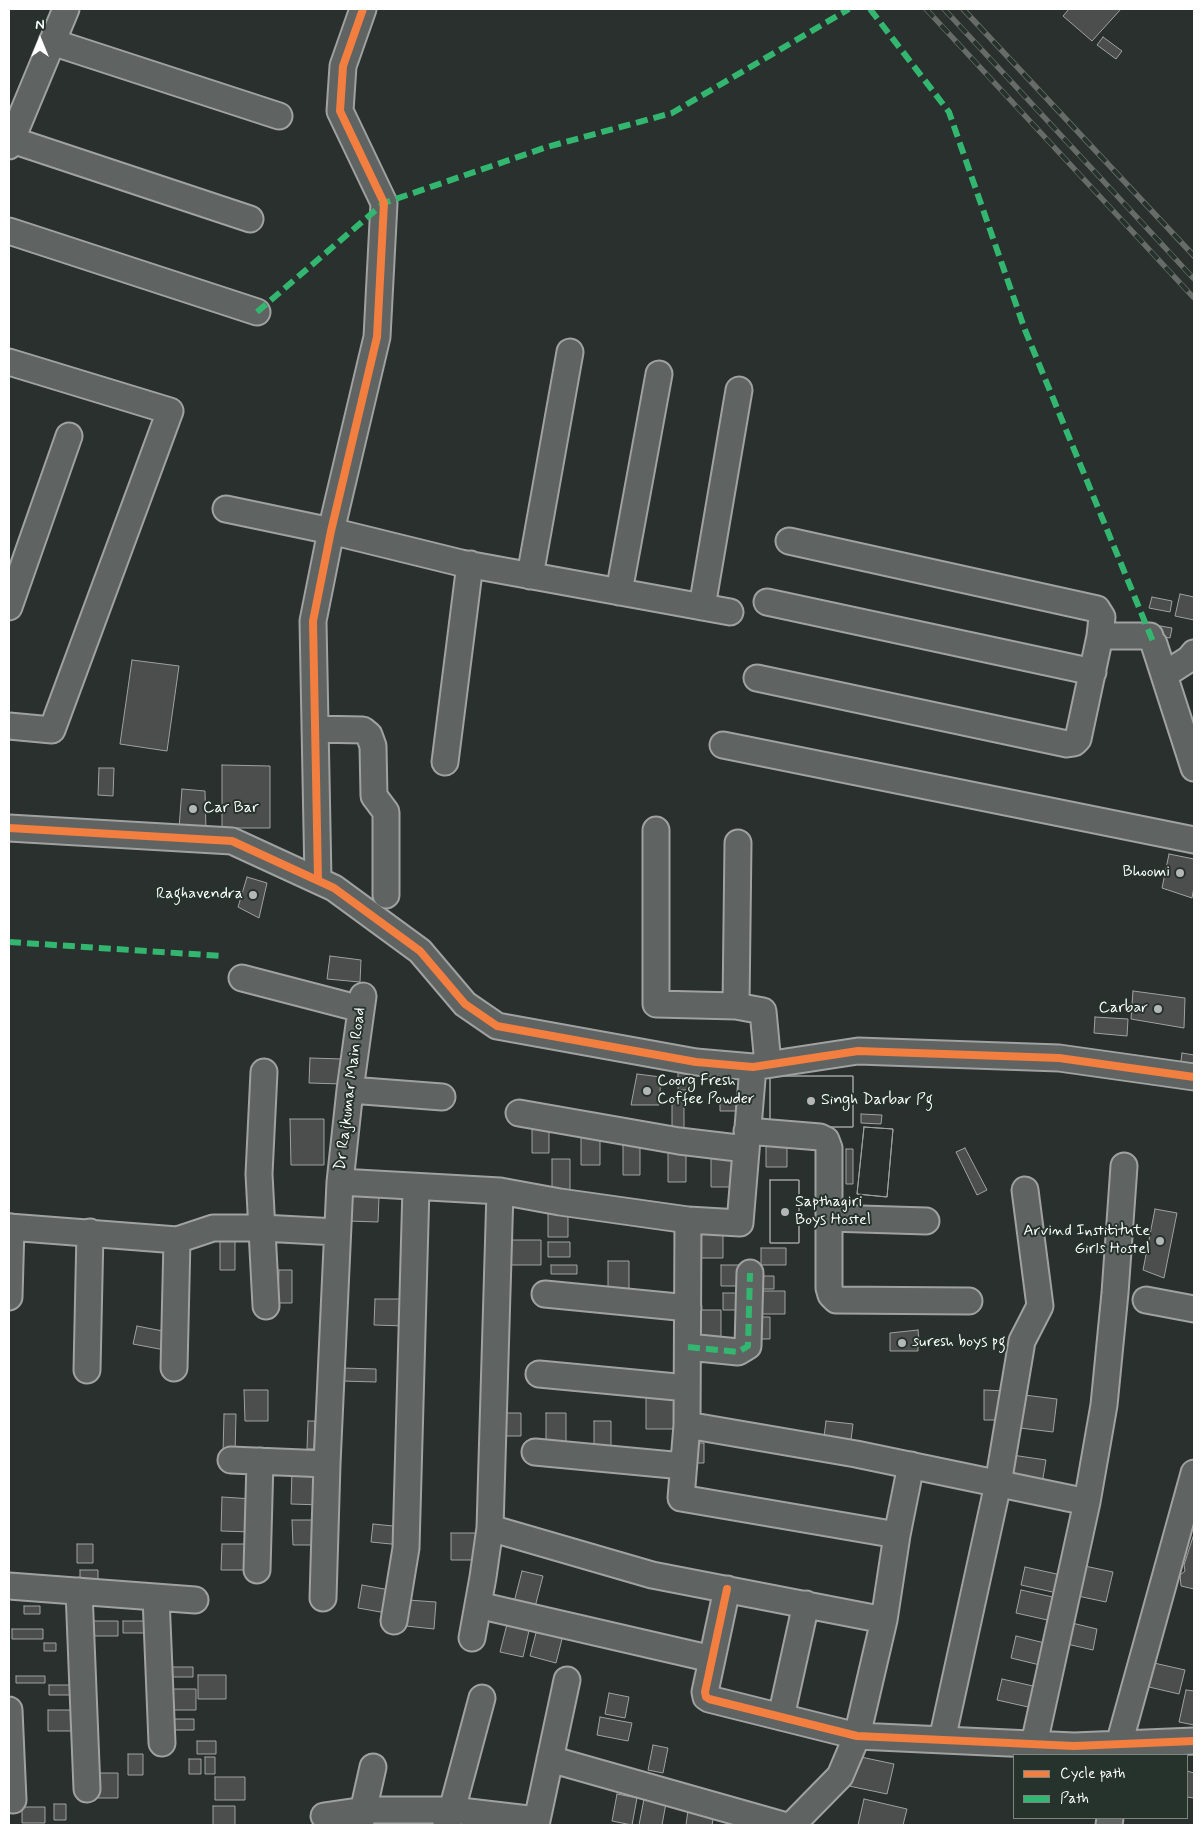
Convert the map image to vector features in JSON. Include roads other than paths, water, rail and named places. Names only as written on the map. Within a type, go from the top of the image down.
[{"type":"street","points":[[66,9],[10,142],[250,219]]},
{"type":"street","points":[[318,880],[313,621],[331,531],[377,337],[384,203],[350,128],[340,111],[343,66],[362,9]]},
{"type":"street","points":[[52,42],[279,116]]},
{"type":"street","points":[[9,231],[257,312]]},
{"type":"street","points":[[530,576],[570,352]]},
{"type":"street","points":[[9,362],[170,411],[52,730],[9,726]]},
{"type":"street","points":[[619,592],[659,374]]},
{"type":"street","points":[[702,607],[739,390]]},
{"type":"street","points":[[9,607],[69,436]]},
{"type":"street","points":[[226,509],[331,531],[470,564],[730,612]]},
{"type":"street","points":[[757,678],[1067,744],[1074,744],[1078,739],[1100,636],[1102,617],[1098,609],[790,541]]},
{"type":"street","points":[[445,762],[470,564]]},
{"type":"street","points":[[767,602],[1093,672]]},
{"type":"street","points":[[1100,636],[1152,640],[1194,768]]},
{"type":"street","points":[[1164,675],[1194,654]]},
{"type":"street","points":[[315,729],[363,730],[369,736],[373,746],[374,796],[386,812],[386,895]]},
{"type":"street","points":[[723,745],[1194,840]]},
{"type":"street","points":[[9,828],[232,841],[334,888],[420,951],[465,1004],[498,1026],[696,1062],[760,1066],[858,1051],[1058,1058],[1194,1077]]},
{"type":"street","points":[[340,1182],[500,1191],[560,1202],[688,1220],[740,1223],[746,1140],[760,1066],[763,1011],[736,1006],[656,1004],[656,830]]},
{"type":"street","points":[[736,1006],[738,843]]},
{"type":"street","name":"Dr Rajkumar Main Road","points":[[242,978],[362,1002],[340,1182],[323,1598]]},
{"type":"street","points":[[264,1072],[259,1174],[266,1306]]},
{"type":"street","points":[[350,1090],[442,1097]]},
{"type":"street","points":[[519,1113],[679,1141],[820,1137],[826,1140],[830,1148],[831,1295],[836,1300],[969,1301]]},
{"type":"street","points":[[1034,1744],[1087,1502],[1104,1405],[1115,1293],[1124,1166]]},
{"type":"street","points":[[394,1621],[406,1548],[416,1187]]},
{"type":"street","points":[[942,1740],[998,1484],[1022,1341],[1040,1306],[1025,1190]]},
{"type":"street","points":[[472,1638],[490,1528],[500,1191]]},
{"type":"street","points":[[830,1218],[926,1222]]},
{"type":"street","points":[[688,1220],[687,1425],[681,1498],[897,1535]]},
{"type":"street","points":[[9,1297],[10,1227],[177,1240],[213,1228],[262,1228],[338,1232]]},
{"type":"street","points":[[87,1370],[90,1232]]},
{"type":"street","points":[[174,1368],[177,1240]]},
{"type":"street","points":[[688,1347],[738,1352],[748,1346],[750,1273]]},
{"type":"street","points":[[545,1294],[688,1308]]},
{"type":"street","points":[[1146,1300],[1194,1309]]},
{"type":"street","points":[[539,1374],[687,1388]]},
{"type":"street","points":[[687,1425],[856,1454],[1087,1502]]},
{"type":"street","points":[[535,1452],[683,1466]]},
{"type":"street","points":[[231,1460],[327,1464]]},
{"type":"street","points":[[258,1570],[260,1461]]},
{"type":"street","points":[[792,1825],[840,1776],[857,1736],[884,1620],[910,1466]]},
{"type":"street","points":[[1118,1750],[1194,1473]]},
{"type":"street","points":[[490,1528],[652,1575],[884,1620]]},
{"type":"street","points":[[9,1586],[195,1600]]},
{"type":"street","points":[[727,1589],[704,1692],[706,1697],[857,1736],[1074,1746],[1118,1750],[1194,1741]]},
{"type":"street","points":[[79,1591],[87,1789]]},
{"type":"street","points":[[156,1597],[162,1743]]},
{"type":"street","points":[[781,1717],[806,1604]]},
{"type":"street","points":[[478,1605],[712,1659]]},
{"type":"street","points":[[324,1816],[449,1817],[536,1823],[567,1680]]},
{"type":"street","points":[[449,1817],[482,1698]]},
{"type":"street","points":[[9,1710],[13,1800]]},
{"type":"street","points":[[550,1759],[783,1825]]},
{"type":"street","points":[[362,1817],[373,1767]]},
{"type":"railway","points":[[926,9],[1194,298]]},
{"type":"railway","points":[[944,9],[1194,279]]},
{"type":"railway","points":[[963,9],[1194,256]]},
{"type":"place","name":"Car Bar","points":[[193,809]]},
{"type":"place","name":"Bhoomi","points":[[1180,873]]},
{"type":"place","name":"Raghavendra","points":[[253,895]]},
{"type":"place","name":"Carbar","points":[[1158,1009]]},
{"type":"place","name":"Coorg Fresh Coffee Powder","points":[[647,1091]]},
{"type":"place","name":"Singh Darbar Pg","points":[[811,1101]]},
{"type":"place","name":"Sapthagiri Boys Hostel","points":[[785,1212]]},
{"type":"place","name":"Arvind Instititute Girls Hostel","points":[[1160,1241]]},
{"type":"place","name":"suresh boys pg","points":[[902,1343]]}]
